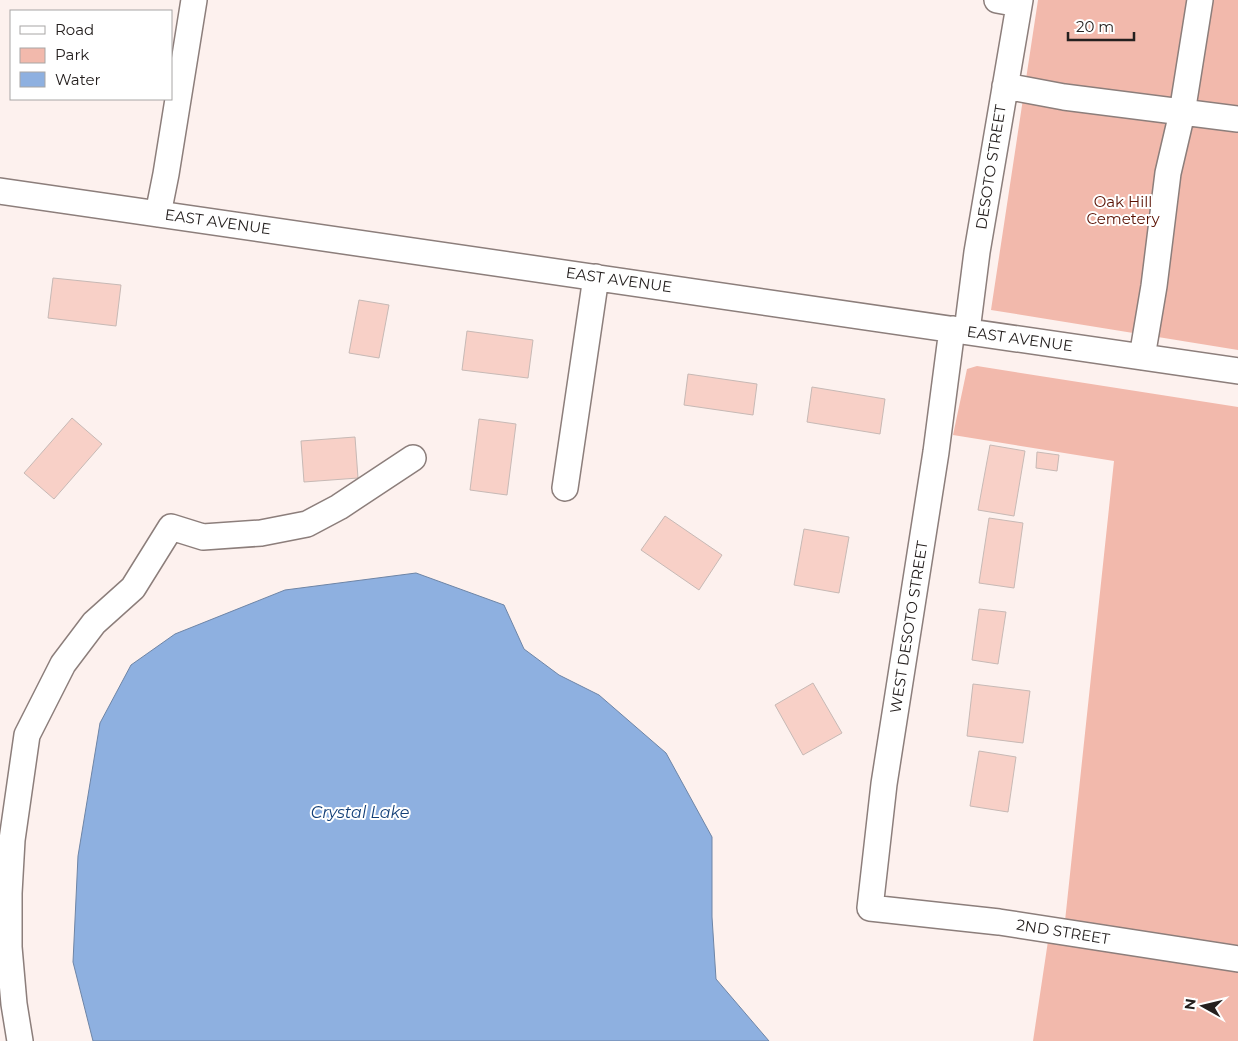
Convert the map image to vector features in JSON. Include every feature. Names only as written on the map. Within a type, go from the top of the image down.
[{"type":"street","points":[[158,214],[194,0]]},
{"type":"street","points":[[1142,357],[1154,286],[1168,172],[1182,112],[1200,0]]},
{"type":"street","name":"DESOTO STREET","points":[[959,330],[977,252],[1005,86],[1012,1]]},
{"type":"street","points":[[1005,86],[1064,97],[1238,119]]},
{"type":"street","name":"EAST AVENUE","points":[[0,191],[1238,371]]},
{"type":"street","points":[[565,488],[596,277]]},
{"type":"street","name":"WEST DESOTO STREET","points":[[888,910],[870,908],[884,784],[936,452],[959,330]]},
{"type":"street","points":[[20,1041],[14,1004],[9,947],[9,893],[12,840],[11,781],[28,735],[63,664],[94,623],[133,588],[171,527],[203,537],[261,533],[307,524],[339,508],[412,458]]},
{"type":"street","name":"2ND STREET","points":[[888,910],[999,922],[1238,959]]},
{"type":"green space","name":"Oak Hill Cemetery","points":[[1038,0],[1238,0],[1238,350],[991,310]]},
{"type":"green space","points":[[977,366],[1238,407],[1238,948],[1065,921],[1114,461],[953,435],[967,369]]},
{"type":"green space","points":[[1048,941],[1238,970],[1238,1041],[1033,1041]]},
{"type":"water","name":"Crystal Lake","points":[[416,573],[504,605],[524,649],[559,675],[599,695],[666,753],[712,837],[712,917],[716,979],[769,1041],[93,1041],[73,962],[78,856],[100,723],[131,665],[175,634],[285,590]]},
{"type":"building","points":[[53,278],[121,285],[116,326],[48,318]]},
{"type":"building","points":[[359,300],[389,305],[379,358],[349,353]]},
{"type":"building","points":[[467,331],[533,340],[528,378],[462,370]]},
{"type":"building","points":[[688,374],[757,384],[753,415],[684,405]]},
{"type":"building","points":[[812,387],[885,399],[880,434],[807,422]]},
{"type":"building","points":[[72,418],[102,444],[54,499],[24,473]]},
{"type":"building","points":[[479,419],[516,424],[507,495],[470,490]]},
{"type":"building","points":[[355,437],[358,478],[304,482],[301,441]]},
{"type":"building","points":[[990,445],[1025,451],[1014,516],[978,510]]},
{"type":"building","points":[[1037,452],[1059,455],[1057,471],[1036,468]]},
{"type":"building","points":[[665,516],[722,555],[699,590],[641,550]]},
{"type":"building","points":[[989,518],[1023,523],[1014,588],[979,583]]},
{"type":"building","points":[[804,529],[849,537],[839,593],[794,585]]},
{"type":"building","points":[[979,609],[1006,612],[998,664],[972,660]]},
{"type":"building","points":[[813,683],[842,733],[803,755],[775,705]]},
{"type":"building","points":[[973,684],[1030,691],[1023,743],[967,736]]},
{"type":"building","points":[[979,751],[1016,757],[1008,812],[970,806]]}]
